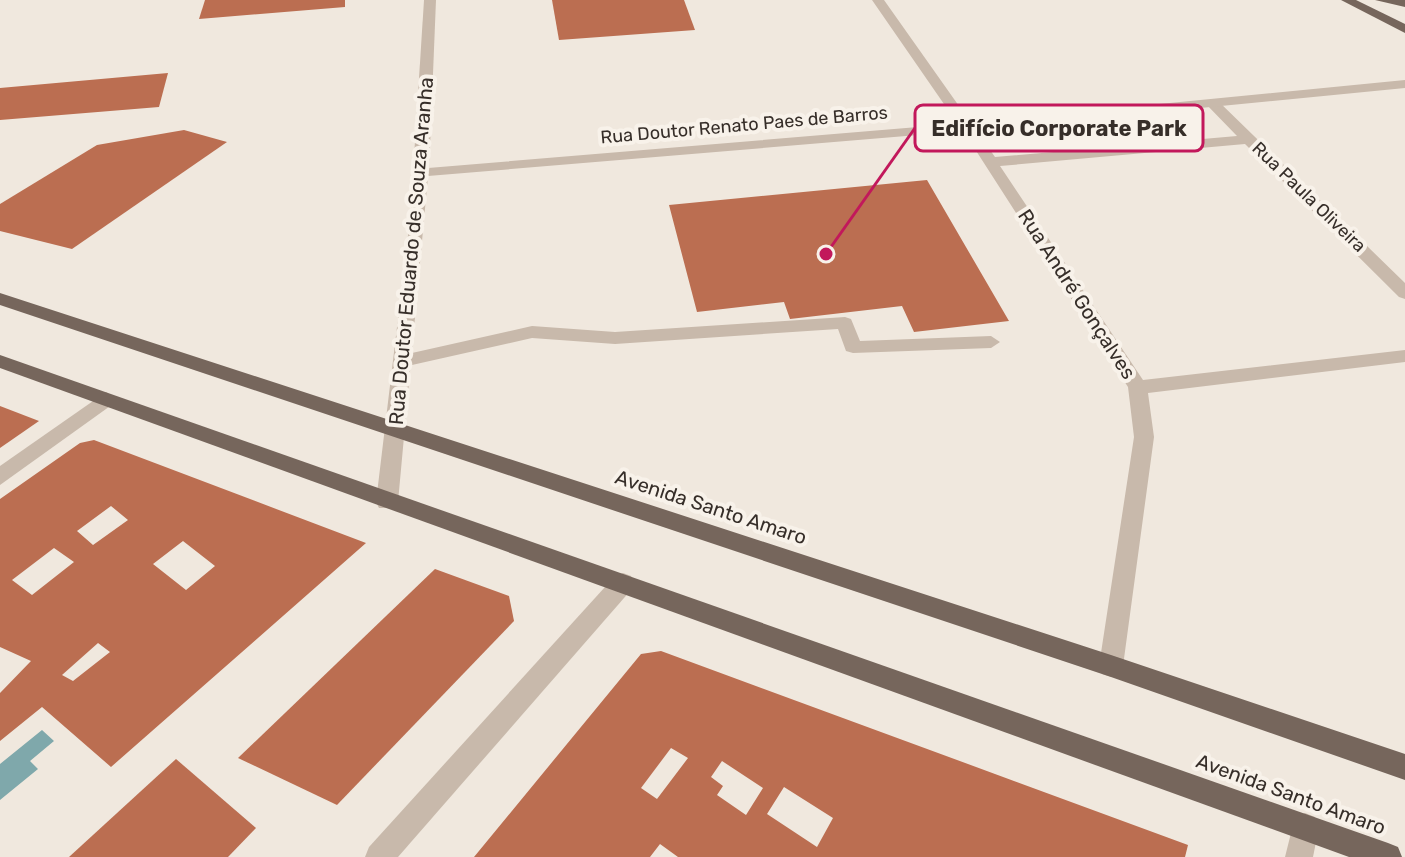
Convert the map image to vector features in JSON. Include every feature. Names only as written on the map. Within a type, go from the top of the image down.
[{"type":"main road","points":[[1347,0],[1405,29]]},
{"type":"main road","points":[[1381,0],[1405,3]]},
{"type":"main road","name":"Avenida Santo Amaro","points":[[0,299],[1111,666],[1405,767]]},
{"type":"main road","name":"Avenida Santo Amaro","points":[[0,361],[387,502],[623,583],[1388,857]]},
{"type":"street","name":"Rua Doutor Eduardo de Souza Aranha","points":[[387,502],[397,431],[421,172],[430,0]]},
{"type":"street","name":"Rua André Gonçalves","points":[[878,0],[990,162],[1138,387],[1144,437],[1111,666]]},
{"type":"street","name":"Rua Doutor Renato Paes de Barros","points":[[421,172],[966,127],[1405,84]]},
{"type":"street","name":"Rua Paula Oliveira","points":[[1211,102],[1405,293]]},
{"type":"street","points":[[990,162],[1249,139]]},
{"type":"street","points":[[403,361],[532,332],[615,338],[845,323],[853,347],[991,342]]},
{"type":"street","points":[[1138,387],[1405,356]]},
{"type":"street","points":[[0,477],[106,399]]},
{"type":"street","points":[[379,857],[623,583]]},
{"type":"street","points":[[1299,857],[1305,827]]},
{"type":"water","points":[[42,730],[54,741],[30,761],[38,769],[0,800],[0,764]]},
{"type":"building","points":[[205,0],[345,0],[345,7],[199,19]]},
{"type":"building","points":[[552,0],[684,0],[695,30],[559,40]]},
{"type":"building","points":[[168,73],[159,107],[0,120],[0,88]]},
{"type":"building","points":[[184,130],[227,142],[72,249],[0,231],[0,204],[97,145]]},
{"type":"building","points":[[927,180],[1009,321],[914,332],[902,306],[790,319],[784,302],[697,312],[669,205]]},
{"type":"building","points":[[0,406],[39,421],[0,448]]},
{"type":"building","points":[[94,440],[366,543],[111,767],[42,707],[0,741],[0,693],[31,661],[0,647],[0,499],[80,443]],"holes":[[[111,506],[128,520],[93,545],[77,531]],[[183,541],[215,566],[186,590],[153,564]],[[54,548],[74,562],[32,595],[12,580]],[[98,643],[110,652],[73,681],[62,675]]]},
{"type":"building","points":[[435,569],[509,596],[514,621],[337,805],[238,758]]},
{"type":"building","points":[[661,651],[1188,845],[1185,857],[678,857],[660,844],[650,857],[474,857],[641,654]],"holes":[[[671,748],[688,758],[657,799],[641,788]],[[722,761],[763,788],[746,815],[717,795],[723,786],[711,777]],[[784,787],[833,818],[817,847],[767,814]]]},
{"type":"building","points":[[176,759],[256,828],[228,857],[69,857]]},
{"type":"place","name":"Edifício Corporate Park","points":[[826,254]]}]
